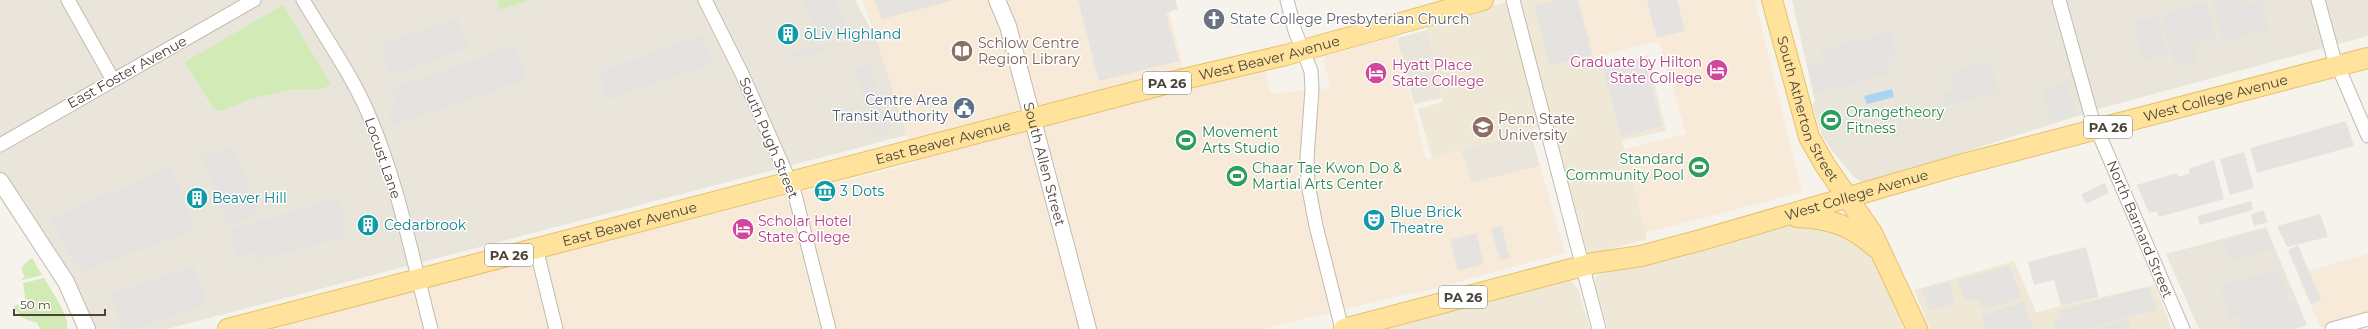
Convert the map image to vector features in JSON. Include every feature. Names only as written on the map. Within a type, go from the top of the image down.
[{"type":"main road","name":"West Beaver Avenue","points":[[1032,120],[1177,80],[1303,50],[1483,0]]},
{"type":"main road","name":"South Atherton Street","points":[[1772,0],[1809,137],[1822,161],[1852,204],[1885,257]]},
{"type":"main road","name":"West College Avenue","points":[[1343,329],[1582,266],[1641,256],[1775,218],[1852,204],[2097,130],[2368,58]]},
{"type":"main road","name":"East Beaver Avenue","points":[[228,329],[1032,120]]},
{"type":"main road","points":[[1775,218],[1808,217],[1839,223],[1868,240],[1885,257],[1917,329]]},
{"type":"street","points":[[68,0],[113,80]]},
{"type":"street","name":"East Foster Avenue","points":[[0,145],[254,0]]},
{"type":"street","name":"Locust Lane","points":[[303,0],[369,114],[394,186],[431,329]]},
{"type":"street","name":"South Pugh Street","points":[[705,0],[743,76],[790,182],[829,329]]},
{"type":"street","name":"South Allen Street","points":[[997,0],[1008,26],[1088,329]]},
{"type":"street","points":[[1287,0],[1295,31],[1308,60],[1312,77],[1307,158],[1308,184],[1316,226],[1343,329]]},
{"type":"street","points":[[1513,0],[1599,329]]},
{"type":"street","name":"North Barnard Street","points":[[2059,0],[2097,130],[2183,329]]},
{"type":"street","points":[[2318,0],[2333,55],[2368,136]]},
{"type":"street","points":[[0,181],[70,289],[87,329]]},
{"type":"street","points":[[536,248],[556,329]]},
{"type":"street","points":[[2332,329],[2368,319]]},
{"type":"shaded area","points":[[0,0],[855,0],[877,41],[907,135],[167,329],[87,329],[0,181]]},
{"type":"shaded area","points":[[802,0],[834,0],[847,27],[821,38]]},
{"type":"shaded area","points":[[862,0],[1166,0],[1182,61],[1185,90],[1265,70],[1271,94],[1330,88],[1324,57],[1396,36],[1426,159],[1461,150],[1472,183],[1540,166],[1565,253],[1413,294],[1410,293],[1263,329],[273,329],[550,255],[916,163],[877,41]]},
{"type":"shaded area","points":[[875,0],[954,0],[882,19]]},
{"type":"shaded area","points":[[1078,0],[1175,0],[1178,9],[1166,13],[1179,61],[1099,81]]},
{"type":"shaded area","name":"Penn State University","points":[[1515,0],[1579,0],[1597,69],[1648,56],[1666,131],[1622,140],[1647,239],[1588,255],[1553,124],[1432,158],[1418,109],[1443,102],[1426,23]]},
{"type":"shaded area","points":[[1558,0],[1578,0],[1592,55],[1549,66],[1534,6]]},
{"type":"shaded area","points":[[1579,0],[1755,0],[1802,192],[1645,233],[1624,149],[1686,134],[1659,41],[1594,57]]},
{"type":"shaded area","points":[[1647,0],[1677,0],[1685,31],[1657,38]]},
{"type":"shaded area","points":[[1792,0],[2368,0],[2368,36],[2109,106],[1869,182],[1861,182],[1854,177],[1833,152],[1822,135],[1812,104],[1815,102]]},
{"type":"shaded area","points":[[2213,0],[2243,0],[2245,6],[2262,2],[2269,30],[2223,41]]},
{"type":"shaded area","points":[[2207,2],[2216,38],[2193,44],[2197,62],[2176,67],[2161,14]]},
{"type":"shaded area","points":[[2157,16],[2168,55],[2143,61],[2133,23]]},
{"type":"shaded area","points":[[458,17],[468,48],[391,75],[380,44]]},
{"type":"shaded area","points":[[1428,30],[1442,98],[1414,104],[1397,38]]},
{"type":"shaded area","points":[[1891,32],[1897,57],[1888,59],[1891,73],[1814,94],[1808,67],[1824,63],[1820,50]]},
{"type":"shaded area","points":[[702,35],[713,63],[608,100],[598,72]]},
{"type":"shaded area","points":[[515,45],[527,79],[393,126],[388,112],[397,108],[390,89]]},
{"type":"shaded area","points":[[822,46],[824,50],[785,61],[788,55]]},
{"type":"shaded area","points":[[1644,58],[1662,126],[1621,137],[1603,69]]},
{"type":"shaded area","points":[[1990,61],[1998,92],[1944,106],[1941,92],[1954,89],[1949,72]]},
{"type":"shaded area","points":[[870,65],[888,134],[874,137],[856,69]]},
{"type":"shaded area","points":[[2067,82],[2076,114],[2051,121],[2042,89]]},
{"type":"shaded area","points":[[2346,121],[2354,146],[2257,173],[2250,148]]},
{"type":"shaded area","points":[[1530,131],[1540,166],[1471,183],[1461,150]]},
{"type":"shaded area","points":[[233,145],[259,215],[228,226],[202,157]]},
{"type":"shaded area","points":[[2244,152],[2254,188],[2230,195],[2220,159]]},
{"type":"shaded area","points":[[2214,160],[2224,199],[2159,217],[2157,211],[2149,213],[2137,185],[2177,173],[2179,177],[2190,173],[2189,169]]},
{"type":"shaded area","points":[[171,166],[195,231],[81,271],[49,219]]},
{"type":"shaded area","points":[[2105,183],[2109,193],[2086,204],[2081,194]]},
{"type":"shaded area","points":[[338,196],[347,223],[237,258],[229,231]]},
{"type":"shaded area","points":[[2251,201],[2253,210],[2200,225],[2197,216]]},
{"type":"shaded area","points":[[2263,210],[2268,222],[2254,226],[2251,215]]},
{"type":"shaded area","points":[[2320,214],[2328,237],[2287,247],[2277,226]]},
{"type":"shaded area","points":[[1797,224],[1830,224],[1870,250],[1904,329],[1608,329],[1595,286],[1596,277],[1605,272]]},
{"type":"shaded area","points":[[348,226],[344,237],[257,261],[259,253]]},
{"type":"shaded area","points":[[1501,226],[1510,258],[1500,260],[1491,229]]},
{"type":"shaded area","points":[[2266,227],[2307,325],[2294,329],[2199,329],[2166,254]]},
{"type":"shaded area","points":[[2267,229],[2274,249],[2229,262],[2224,241]]},
{"type":"shaded area","points":[[1476,233],[1484,264],[1458,271],[1450,240]]},
{"type":"shaded area","points":[[2298,245],[2321,300],[2311,304],[2288,250]]},
{"type":"shaded area","points":[[2086,247],[2099,297],[2061,306],[2054,280],[2034,285],[2028,262]]},
{"type":"shaded area","points":[[2368,254],[2368,314],[2321,328],[2297,274]]},
{"type":"shaded area","points":[[2014,261],[2036,312],[2155,285],[2172,329],[1930,329],[1914,290]]},
{"type":"shaded area","points":[[194,265],[207,305],[134,329],[122,329],[110,293]]},
{"type":"shaded area","points":[[2009,266],[2022,298],[1982,311],[1978,298],[1965,302],[1958,280]]},
{"type":"shaded area","points":[[2280,269],[2289,302],[2296,300],[2305,326],[2292,329],[2243,329],[2239,317],[2271,307],[2229,319],[2220,286]]},
{"type":"shaded area","points":[[1569,279],[1578,289],[1590,329],[1386,329]]},
{"type":"shaded area","points":[[1949,282],[1955,303],[1930,311],[1921,289]]},
{"type":"shaded area","points":[[2148,287],[2157,310],[2086,329],[2056,329],[2052,320],[2061,318],[2059,310]]},
{"type":"shaded area","points":[[2023,302],[2034,329],[1986,329],[1982,315]]},
{"type":"shaded area","points":[[2128,319],[2131,329],[2093,329]]},
{"type":"green space","points":[[497,0],[529,0],[500,10]]},
{"type":"green space","points":[[283,5],[331,84],[323,89],[293,89],[250,99],[222,111],[214,109],[185,62]]},
{"type":"green space","points":[[32,258],[42,275],[19,281],[25,277],[22,271],[23,266]]},
{"type":"green space","points":[[44,278],[63,311],[66,318],[67,329],[40,329],[37,323],[18,314],[14,306],[26,302],[23,283]]},
{"type":"water","points":[[1892,89],[1894,97],[1867,104],[1864,96]]},
{"type":"place","name":"State College Presbyterian Church","points":[[1214,19]]},
{"type":"place","name":"ōLiv Highland","points":[[788,34]]},
{"type":"place","name":"Schlow Centre Region Library","points":[[962,51]]},
{"type":"place","name":"Graduate by Hilton State College","points":[[1717,70]]},
{"type":"place","name":"Hyatt Place State College","points":[[1376,73]]},
{"type":"place","name":"Centre Area Transit Authority","points":[[964,108]]},
{"type":"place","name":"Orangetheory Fitness","points":[[1831,120]]},
{"type":"place","name":"Penn State University","points":[[1483,127]]},
{"type":"place","name":"Movement Arts Studio","points":[[1186,140]]},
{"type":"place","name":"Standard Community Pool","points":[[1699,167]]},
{"type":"place","name":"Chaar Tae Kwon Do & Martial Arts Center","points":[[1237,176]]},
{"type":"place","name":"3 Dots","points":[[825,191]]},
{"type":"place","name":"Beaver Hill","points":[[197,198]]},
{"type":"place","name":"Blue Brick Theatre","points":[[1374,220]]},
{"type":"place","name":"Cedarbrook","points":[[368,225]]},
{"type":"place","name":"Scholar Hotel State College","points":[[743,229]]}]
